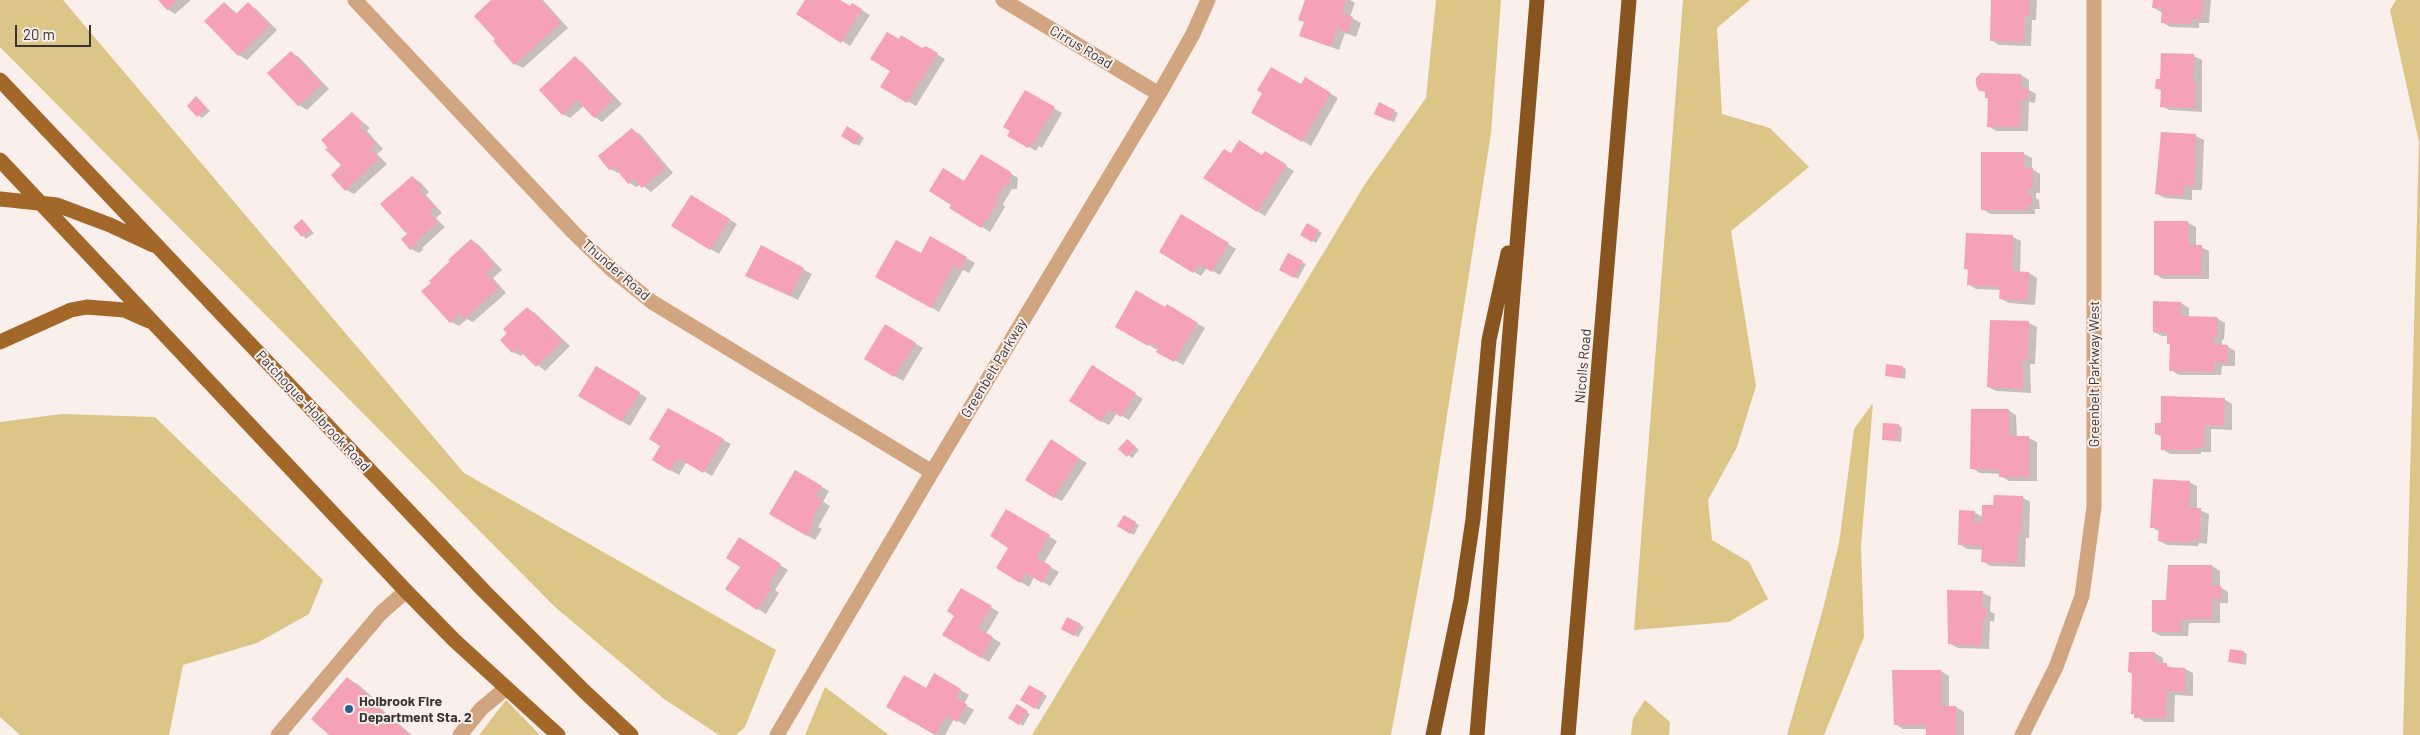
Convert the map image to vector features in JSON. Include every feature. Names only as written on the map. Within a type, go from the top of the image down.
[{"type":"highway","points":[[1477,735],[1537,0]]},
{"type":"highway","name":"Nicolls Road","points":[[1568,735],[1629,0]]},
{"type":"highway","points":[[1433,735],[1455,635],[1473,519],[1489,340],[1520,198]]},
{"type":"main road","name":"Patchogue-Holbrook Road","points":[[0,80],[484,591],[631,735]]},
{"type":"main road","points":[[0,160],[156,323],[406,591],[506,688],[558,735]]},
{"type":"main road","points":[[0,199],[40,202],[76,211],[159,247]]},
{"type":"main road","points":[[0,342],[71,310],[87,307],[124,310],[156,323]]},
{"type":"street","name":"Thunder Road","points":[[355,0],[611,270],[652,302],[932,472]]},
{"type":"street","name":"Cirrus Road","points":[[1003,0],[1159,94]]},
{"type":"street","name":"Greenbelt Parkway","points":[[777,735],[1159,94],[1193,34],[1208,0]]},
{"type":"street","name":"Greenbelt Parkway West","points":[[2022,735],[2056,667],[2082,596],[2094,507],[2094,0]]},
{"type":"street","points":[[278,735],[381,613],[406,591]]},
{"type":"street","points":[[460,735],[481,709],[506,688]]},
{"type":"shaded area","points":[[0,0],[63,0],[464,473],[776,650],[745,727],[736,735],[719,735],[664,699],[555,607],[0,47]]},
{"type":"shaded area","points":[[1436,0],[1501,0],[1491,133],[1432,512],[1391,735],[1032,735],[1365,184],[1426,98]]},
{"type":"shaded area","points":[[1683,0],[1750,0],[1717,28],[1722,114],[1770,128],[1809,167],[1731,231],[1756,386],[1737,447],[1708,500],[1712,540],[1749,562],[1768,599],[1729,622],[1634,630]]},
{"type":"shaded area","points":[[2396,0],[2420,0],[2420,735],[2403,735],[2419,142],[2390,10]]},
{"type":"shaded area","points":[[1873,403],[1861,546],[1864,637],[1824,735],[1787,735],[1823,609],[1839,543],[1854,429]]},
{"type":"shaded area","points":[[62,414],[155,417],[323,580],[309,614],[257,643],[183,665],[169,735],[20,735],[0,717],[0,422]]},
{"type":"shaded area","points":[[825,687],[889,735],[805,735]]},
{"type":"shaded area","points":[[506,700],[540,735],[479,735]]},
{"type":"shaded area","points":[[1645,700],[1670,722],[1669,735],[1631,735],[1633,718]]},
{"type":"building","points":[[158,0],[178,0],[167,10]]},
{"type":"building","points":[[491,0],[540,0],[561,23],[514,65],[493,41],[495,39],[474,16]]},
{"type":"building","points":[[805,0],[840,0],[850,6],[852,3],[862,9],[841,43],[796,14]]},
{"type":"building","points":[[1305,0],[1346,0],[1342,13],[1353,17],[1348,33],[1337,29],[1331,47],[1299,36],[1304,22],[1298,20]]},
{"type":"building","points":[[1991,0],[2029,0],[2029,16],[2025,16],[2023,42],[1990,41]]},
{"type":"building","points":[[2153,0],[2203,0],[2203,13],[2201,13],[2201,19],[2192,19],[2191,24],[2161,23],[2162,8],[2152,8]]},
{"type":"building","points":[[224,2],[236,14],[248,2],[270,25],[238,56],[204,21]]},
{"type":"building","points":[[887,32],[899,39],[901,35],[922,48],[926,46],[938,53],[907,103],[880,87],[890,71],[870,59]]},
{"type":"building","points":[[291,51],[322,84],[298,106],[267,73]]},
{"type":"building","points":[[2161,53],[2194,54],[2193,82],[2196,83],[2195,108],[2160,107],[2161,89],[2155,89],[2156,79],[2160,79]]},
{"type":"building","points":[[575,56],[614,99],[594,118],[577,100],[562,115],[539,90]]},
{"type":"building","points":[[1271,67],[1301,84],[1305,77],[1331,93],[1302,142],[1251,113],[1262,93],[1257,90]]},
{"type":"building","points":[[1981,73],[2021,74],[2021,88],[2028,88],[2028,99],[2021,99],[2020,127],[1987,127],[1988,98],[1985,98],[1985,91],[1979,91],[1976,85],[1976,78]]},
{"type":"building","points":[[1025,90],[1055,107],[1033,144],[1031,143],[1028,148],[1007,136],[1010,131],[1003,127]]},
{"type":"building","points":[[196,96],[207,108],[197,117],[187,106]]},
{"type":"building","points":[[1379,102],[1395,110],[1390,121],[1374,114]]},
{"type":"building","points":[[352,112],[363,123],[359,126],[376,144],[370,149],[379,159],[345,191],[331,175],[341,165],[325,149],[328,148],[321,140]]},
{"type":"building","points":[[847,126],[861,135],[855,145],[841,136]]},
{"type":"building","points":[[632,128],[666,168],[642,188],[634,179],[628,184],[614,166],[609,170],[598,156]]},
{"type":"building","points":[[2161,132],[2196,134],[2194,186],[2184,186],[2184,196],[2155,194]]},
{"type":"building","points":[[1239,140],[1262,155],[1265,151],[1287,165],[1257,212],[1203,178],[1224,149],[1231,153]]},
{"type":"building","points":[[1981,152],[2024,152],[2024,168],[2033,168],[2033,189],[2028,189],[2028,195],[2032,195],[2032,205],[2027,205],[2027,210],[1981,210]]},
{"type":"building","points":[[981,154],[1011,172],[1009,186],[1004,185],[996,199],[998,202],[981,228],[949,208],[951,205],[929,191],[943,168],[964,181]]},
{"type":"building","points":[[412,176],[422,187],[419,190],[435,207],[429,212],[438,222],[410,250],[401,239],[407,234],[380,204]]},
{"type":"building","points":[[691,195],[730,219],[710,250],[671,226]]},
{"type":"building","points":[[1181,214],[1229,243],[1212,272],[1198,264],[1193,273],[1159,252]]},
{"type":"building","points":[[302,219],[311,230],[302,237],[293,227]]},
{"type":"building","points":[[2154,221],[2188,221],[2188,245],[2202,245],[2201,275],[2154,275]]},
{"type":"building","points":[[1307,223],[1319,230],[1312,242],[1300,235]]},
{"type":"building","points":[[1966,233],[2013,235],[2012,271],[2029,272],[2027,301],[1999,299],[2000,287],[1967,285],[1968,269],[1964,269]]},
{"type":"building","points":[[930,236],[967,257],[960,270],[954,266],[931,308],[875,277],[896,240],[921,253]]},
{"type":"building","points":[[471,239],[495,265],[486,273],[499,288],[464,319],[460,314],[450,323],[421,291],[431,283],[429,281],[450,261],[448,260]]},
{"type":"building","points":[[761,245],[804,268],[790,296],[745,276]]},
{"type":"building","points":[[1288,253],[1303,261],[1294,278],[1279,270]]},
{"type":"building","points":[[1136,290],[1165,307],[1167,304],[1198,323],[1174,362],[1156,352],[1159,348],[1150,342],[1148,346],[1115,327]]},
{"type":"building","points":[[2153,301],[2181,302],[2181,316],[2217,317],[2217,335],[2214,336],[2214,344],[2228,345],[2227,363],[2214,362],[2214,372],[2169,371],[2170,344],[2167,344],[2167,333],[2153,332]]},
{"type":"building","points":[[527,307],[563,341],[536,367],[517,348],[512,353],[500,340],[507,333],[503,329]]},
{"type":"building","points":[[1990,320],[2029,321],[2027,360],[2022,360],[2023,389],[1987,387]]},
{"type":"building","points":[[885,324],[916,343],[894,377],[864,359]]},
{"type":"building","points":[[1886,364],[1903,366],[1902,378],[1885,376]]},
{"type":"building","points":[[1092,365],[1136,393],[1121,417],[1109,409],[1101,422],[1069,401]]},
{"type":"building","points":[[596,366],[640,392],[622,422],[578,396]]},
{"type":"building","points":[[2161,396],[2225,398],[2224,426],[2204,425],[2203,448],[2194,448],[2193,450],[2161,450],[2161,434],[2155,434],[2155,423],[2161,423]]},
{"type":"building","points":[[668,408],[724,439],[703,473],[678,458],[670,471],[652,460],[660,446],[649,439]]},
{"type":"building","points":[[1971,409],[2009,409],[2009,436],[2029,436],[2029,477],[1999,477],[1999,470],[1970,469]]},
{"type":"building","points":[[1883,423],[1899,424],[1897,441],[1882,440]]},
{"type":"building","points":[[1051,439],[1079,458],[1054,498],[1025,480]]},
{"type":"building","points":[[1127,439],[1136,447],[1127,457],[1118,449]]},
{"type":"building","points":[[795,470],[822,486],[816,496],[823,500],[811,521],[814,523],[807,536],[769,514]]},
{"type":"building","points":[[2153,479],[2190,481],[2189,508],[2201,508],[2199,540],[2191,539],[2191,543],[2158,541],[2159,528],[2150,528]]},
{"type":"building","points":[[1994,495],[2023,496],[2021,534],[2018,534],[2017,563],[1981,562],[1982,546],[1958,545],[1959,510],[1975,511],[1974,523],[1982,523],[1982,505],[1993,505]]},
{"type":"building","points":[[1006,509],[1050,535],[1036,557],[1051,566],[1042,583],[1026,573],[1020,583],[996,568],[1008,548],[990,536]]},
{"type":"building","points":[[1124,515],[1136,522],[1130,534],[1117,526]]},
{"type":"building","points":[[739,537],[781,564],[768,585],[772,588],[757,610],[725,589],[740,567],[726,558]]},
{"type":"building","points":[[2168,565],[2212,565],[2212,586],[2221,586],[2221,599],[2212,599],[2212,619],[2181,619],[2181,632],[2152,632],[2152,600],[2166,600]]},
{"type":"building","points":[[961,588],[992,606],[978,628],[993,637],[981,658],[942,635],[954,616],[947,611]]},
{"type":"building","points":[[1947,590],[1983,591],[1982,607],[1987,608],[1986,618],[1983,618],[1981,646],[1948,644]]},
{"type":"building","points":[[1067,617],[1081,624],[1074,636],[1061,629]]},
{"type":"building","points":[[2230,649],[2244,651],[2242,664],[2228,662]]},
{"type":"building","points":[[2129,652],[2155,652],[2155,662],[2167,663],[2167,667],[2185,668],[2185,692],[2167,691],[2166,718],[2134,718],[2134,714],[2131,714],[2132,673],[2128,672]]},
{"type":"building","points":[[1892,670],[1941,670],[1942,706],[1956,706],[1956,735],[1926,735],[1926,725],[1894,725]]},
{"type":"building","points":[[934,673],[961,689],[956,698],[967,704],[957,722],[946,716],[935,735],[886,707],[904,675],[926,688]]},
{"type":"building","name":"Holbrook Fire Department Sta. 2","points":[[347,677],[370,697],[368,699],[410,735],[329,735],[311,719]]},
{"type":"building","points":[[1029,685],[1044,693],[1035,709],[1020,700]]},
{"type":"building","points":[[1017,704],[1028,711],[1019,725],[1008,718]]},
{"type":"place","name":"Holbrook Fire Department Sta. 2","points":[[349,709]]}]
